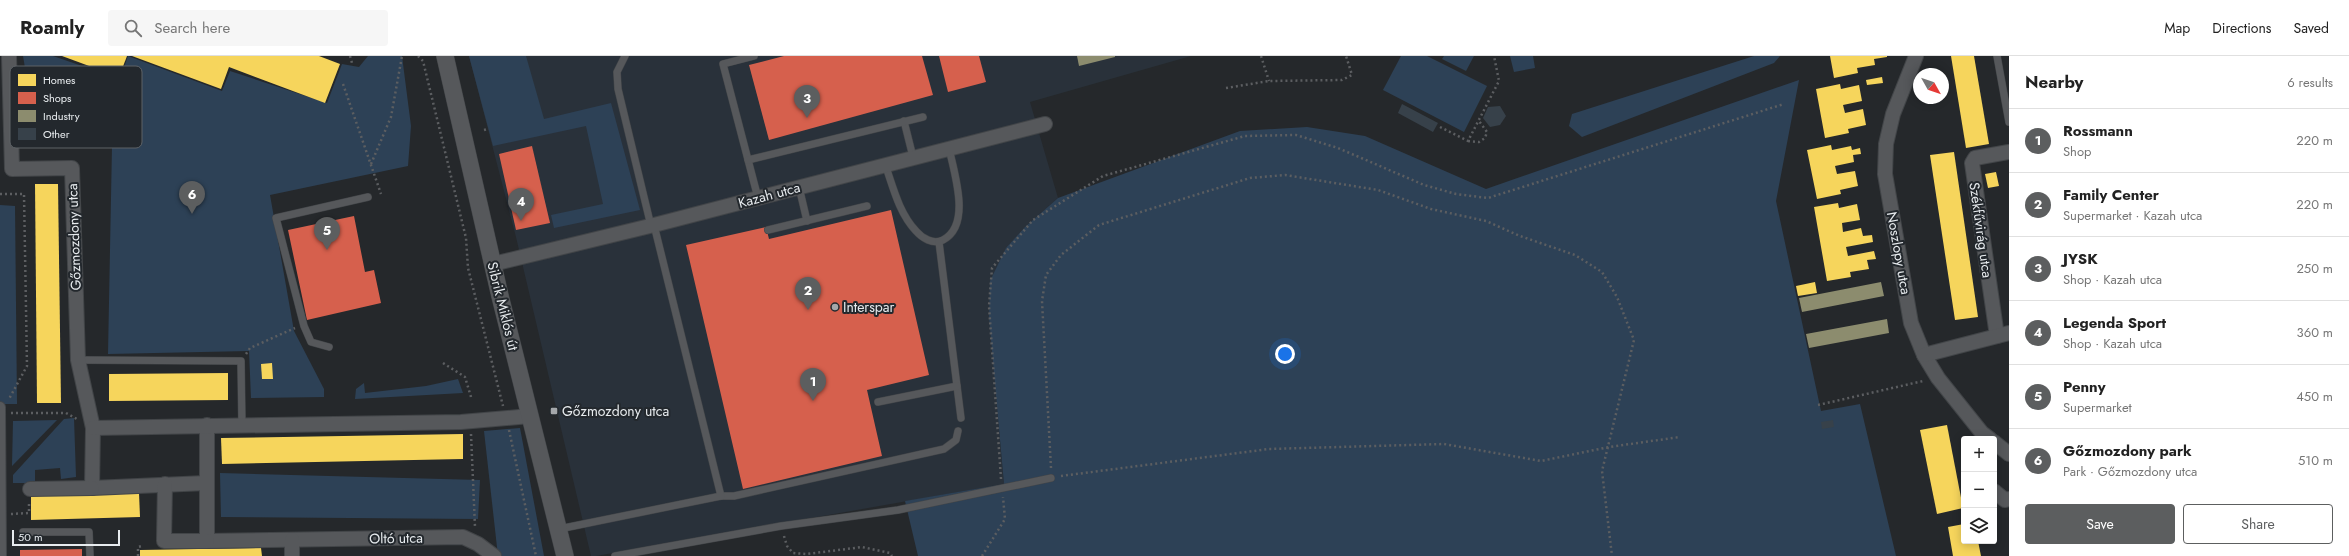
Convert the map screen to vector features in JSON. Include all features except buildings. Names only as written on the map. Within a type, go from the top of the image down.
[{"type":"street","name":"Gőzmozdony utca","points":[[9,56],[10,94]]},
{"type":"street","name":"Sibrik Miklós út","points":[[445,56],[493,264],[565,556]]},
{"type":"street","name":"Noszlopy utca","points":[[1916,56],[1893,114],[1886,144],[1885,174],[1911,323],[1924,354],[1938,378],[1984,436]]},
{"type":"street","name":"Kazah utca","points":[[493,264],[653,225],[1045,124]]},
{"type":"street","name":"Gőzmozdony utca","points":[[11,148],[12,169],[72,168],[78,360],[92,428]]},
{"type":"street","name":"Székfűvirág utca","points":[[2003,335],[1972,163],[1975,158],[2009,152]]},
{"type":"street","points":[[1924,354],[2003,335]]},
{"type":"street","points":[[0,556],[1,410]]},
{"type":"street","points":[[92,488],[92,428],[207,425],[242,427],[471,422],[530,416]]},
{"type":"street","points":[[206,541],[207,425]]},
{"type":"street","points":[[1997,444],[2009,454]]},
{"type":"street","points":[[30,488],[92,488],[206,483]]},
{"type":"street","name":"Oltó utca","points":[[165,484],[164,541],[463,537],[476,543],[494,556]]},
{"type":"street","points":[[1997,493],[2005,500],[2009,499]]},
{"type":"street","points":[[292,540],[292,556]]},
{"type":"lane","points":[[625,56],[617,72],[618,89],[721,496]]},
{"type":"lane","points":[[754,56],[723,64],[758,198]]},
{"type":"lane","points":[[1997,56],[2009,122]]},
{"type":"lane","points":[[748,160],[923,116]]},
{"type":"lane","points":[[904,121],[913,157]]},
{"type":"lane","points":[[885,164],[896,197],[909,223],[921,236],[928,240],[939,242],[947,238],[955,228],[959,208],[957,183],[949,148]]},
{"type":"lane","points":[[799,187],[807,221]]},
{"type":"lane","points":[[329,348],[310,342],[304,326],[276,218],[368,197]]},
{"type":"lane","points":[[768,230],[867,206]]},
{"type":"lane","points":[[939,242],[961,418]]},
{"type":"lane","points":[[78,360],[241,361],[242,427]]},
{"type":"lane","points":[[878,402],[956,386]]},
{"type":"lane","points":[[559,529],[721,496],[734,496],[944,449],[956,440],[958,431]]},
{"type":"lane","points":[[615,556],[781,526],[898,510],[1002,487],[1051,478]]},
{"type":"lane","points":[[23,532],[89,532],[90,556]]},
{"type":"path","points":[[350,56],[352,63]]},
{"type":"path","points":[[371,164],[391,117],[402,56]]},
{"type":"path","points":[[418,56],[423,61],[466,238],[468,268],[506,418],[536,556]]},
{"type":"path","points":[[1261,56],[1269,81]]},
{"type":"path","points":[[1226,88],[1269,81],[1342,80],[1352,75],[1346,56]]},
{"type":"path","points":[[1468,141],[1499,81],[1494,56]]},
{"type":"path","points":[[343,84],[381,194]]},
{"type":"path","points":[[982,556],[1005,519],[989,306],[992,268],[1033,220],[1103,176],[1246,136],[1296,135],[1338,148],[1424,185],[1456,194],[1488,198],[1784,104]]},
{"type":"path","points":[[1440,127],[1468,141],[1479,142],[1485,138],[1487,132],[1478,120]]},
{"type":"path","points":[[484,130],[488,129]]},
{"type":"path","points":[[1612,556],[1602,471],[1609,448],[1634,340],[1617,297],[1602,272],[1575,255],[1520,236],[1486,221],[1431,209],[1378,190],[1285,175],[1250,178],[1099,225],[1061,255],[1046,275],[1042,301],[1051,478],[1269,449],[1444,444],[1541,461],[1609,448],[1680,437]]},
{"type":"path","points":[[0,194],[24,194],[27,366],[1,410],[66,413]]},
{"type":"path","points":[[241,361],[250,348],[289,329],[304,326]]},
{"type":"path","points":[[443,363],[465,377],[471,397]]},
{"type":"path","points":[[1818,405],[1938,378]]},
{"type":"path","points":[[471,422],[476,543]]},
{"type":"path","points":[[0,514],[28,513]]},
{"type":"path","points":[[781,526],[787,546],[793,553],[807,554],[862,547],[890,554],[892,556]]},
{"type":"path","points":[[138,556],[138,547],[142,546]]},
{"type":"shaded area","points":[[23,56],[53,56],[82,66],[25,66]]},
{"type":"shaded area","points":[[128,56],[222,91],[230,71],[327,103],[342,64],[359,67],[368,56],[402,56],[411,126],[408,166],[270,195],[294,331],[324,389],[324,397],[251,398],[249,351],[108,354],[112,148],[142,148],[142,66],[125,66]]},
{"type":"shaded area","points":[[469,56],[1191,56],[1030,102],[1058,198],[1026,226],[989,318],[1004,484],[591,556],[516,237]]},
{"type":"shaded area","points":[[469,56],[526,56],[544,119],[611,103],[640,210],[554,228],[551,215],[603,204],[586,126],[493,146]]},
{"type":"shaded area","points":[[1401,56],[1427,56],[1487,86],[1464,132],[1383,90]]},
{"type":"shaded area","points":[[1444,56],[1474,56],[1466,71],[1442,59]]},
{"type":"shaded area","points":[[1510,56],[1533,56],[1535,68],[1514,72]]},
{"type":"shaded area","points":[[1754,56],[1780,56],[1774,63],[1582,137],[1569,126],[1572,114]]},
{"type":"shaded area","points":[[1799,80],[1776,201],[1821,411],[1860,404],[1896,556],[918,556],[905,501],[1004,484],[989,318],[990,281],[1006,248],[1026,226],[1058,198],[1240,131],[1307,127],[1365,136],[1486,189]]},
{"type":"shaded area","points":[[0,205],[15,206],[17,404],[0,404]]},
{"type":"shaded area","points":[[458,379],[463,393],[355,399],[356,389],[364,383],[365,393],[426,386]]},
{"type":"shaded area","points":[[74,418],[76,477],[61,479],[60,468],[35,470],[35,483],[13,483],[13,475],[64,419]]},
{"type":"shaded area","points":[[57,420],[12,466],[13,421]]},
{"type":"shaded area","points":[[520,428],[544,556],[498,556],[484,431]]},
{"type":"shaded area","points":[[220,473],[480,480],[478,519],[221,517]]},
{"type":"place","name":"JYSK","points":[[807,118]]},
{"type":"place","name":"Gőzmozdony park","points":[[192,214]]},
{"type":"place","name":"Legenda Sport","points":[[521,221]]},
{"type":"place","name":"Penny","points":[[327,250]]},
{"type":"place","name":"Interspar","points":[[835,307]]},
{"type":"place","name":"Family Center","points":[[808,310]]},
{"type":"place","name":"Rossmann","points":[[813,401]]},
{"type":"place","name":"Gőzmozdony utca","points":[[554,411]]}]
